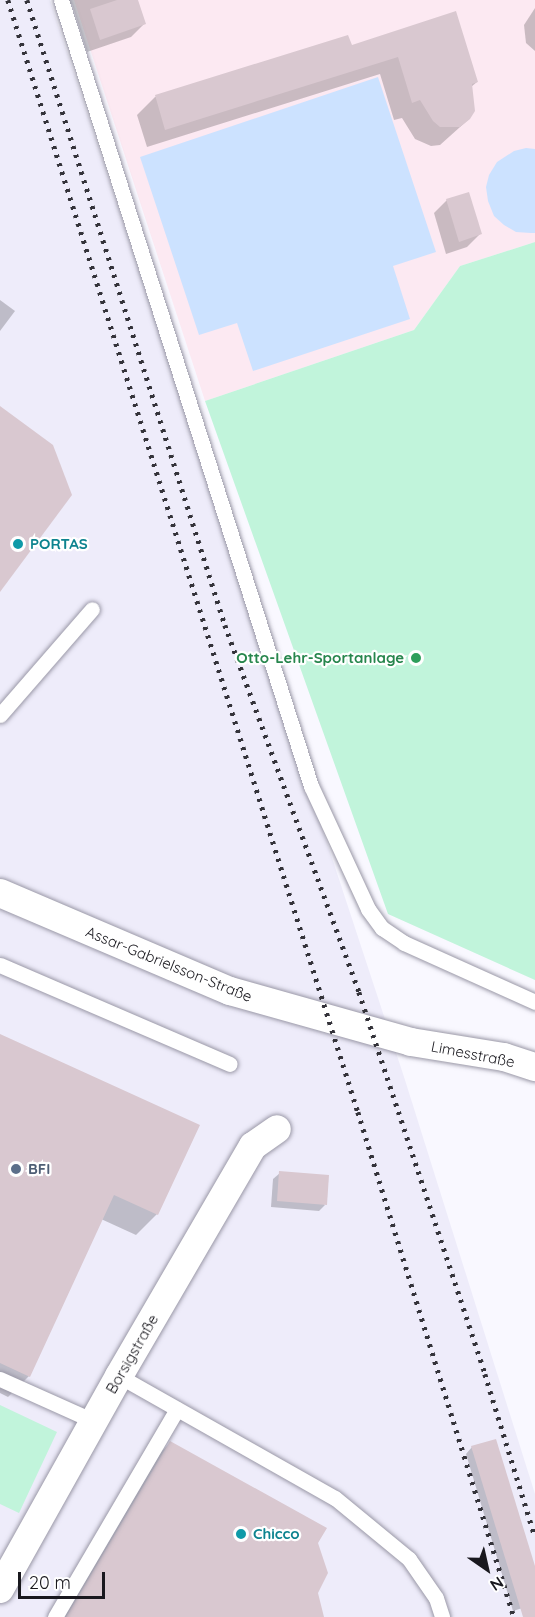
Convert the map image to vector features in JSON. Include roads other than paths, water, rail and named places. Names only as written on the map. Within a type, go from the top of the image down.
[{"type":"street","name":"Assar-Gabrielsson-Straße","points":[[2,899],[231,991],[411,1042]]},
{"type":"street","name":"Limesstraße","points":[[411,1042],[504,1057],[535,1067]]},
{"type":"street","name":"Borsigstraße","points":[[0,1588],[119,1376],[253,1146],[277,1129]]},
{"type":"lane","points":[[61,0],[311,786],[368,909],[382,928],[404,943],[535,1002]]},
{"type":"lane","points":[[0,716],[92,609]]},
{"type":"lane","points":[[0,965],[230,1064]]},
{"type":"lane","points":[[119,1376],[335,1498],[408,1559],[436,1598],[442,1617]]},
{"type":"lane","points":[[0,1379],[94,1421]]},
{"type":"lane","points":[[55,1617],[177,1409]]},
{"type":"water","points":[[378,77],[436,252],[393,266],[410,319],[253,371],[237,323],[199,335],[140,157]]},
{"type":"water","points":[[526,148],[535,149],[535,233],[516,232],[494,216],[486,187],[489,175],[497,162],[514,151]]},
{"type":"railway","points":[[8,0],[358,1112],[514,1617]]},
{"type":"railway","points":[[27,0],[225,625],[359,992],[485,1374],[535,1537]]},
{"type":"place","name":"PORTAS","points":[[18,544]]},
{"type":"place","name":"Otto-Lehr-Sportanlage","points":[[416,658]]},
{"type":"place","name":"BFI","points":[[16,1169]]},
{"type":"place","name":"Chicco","points":[[241,1534]]}]
